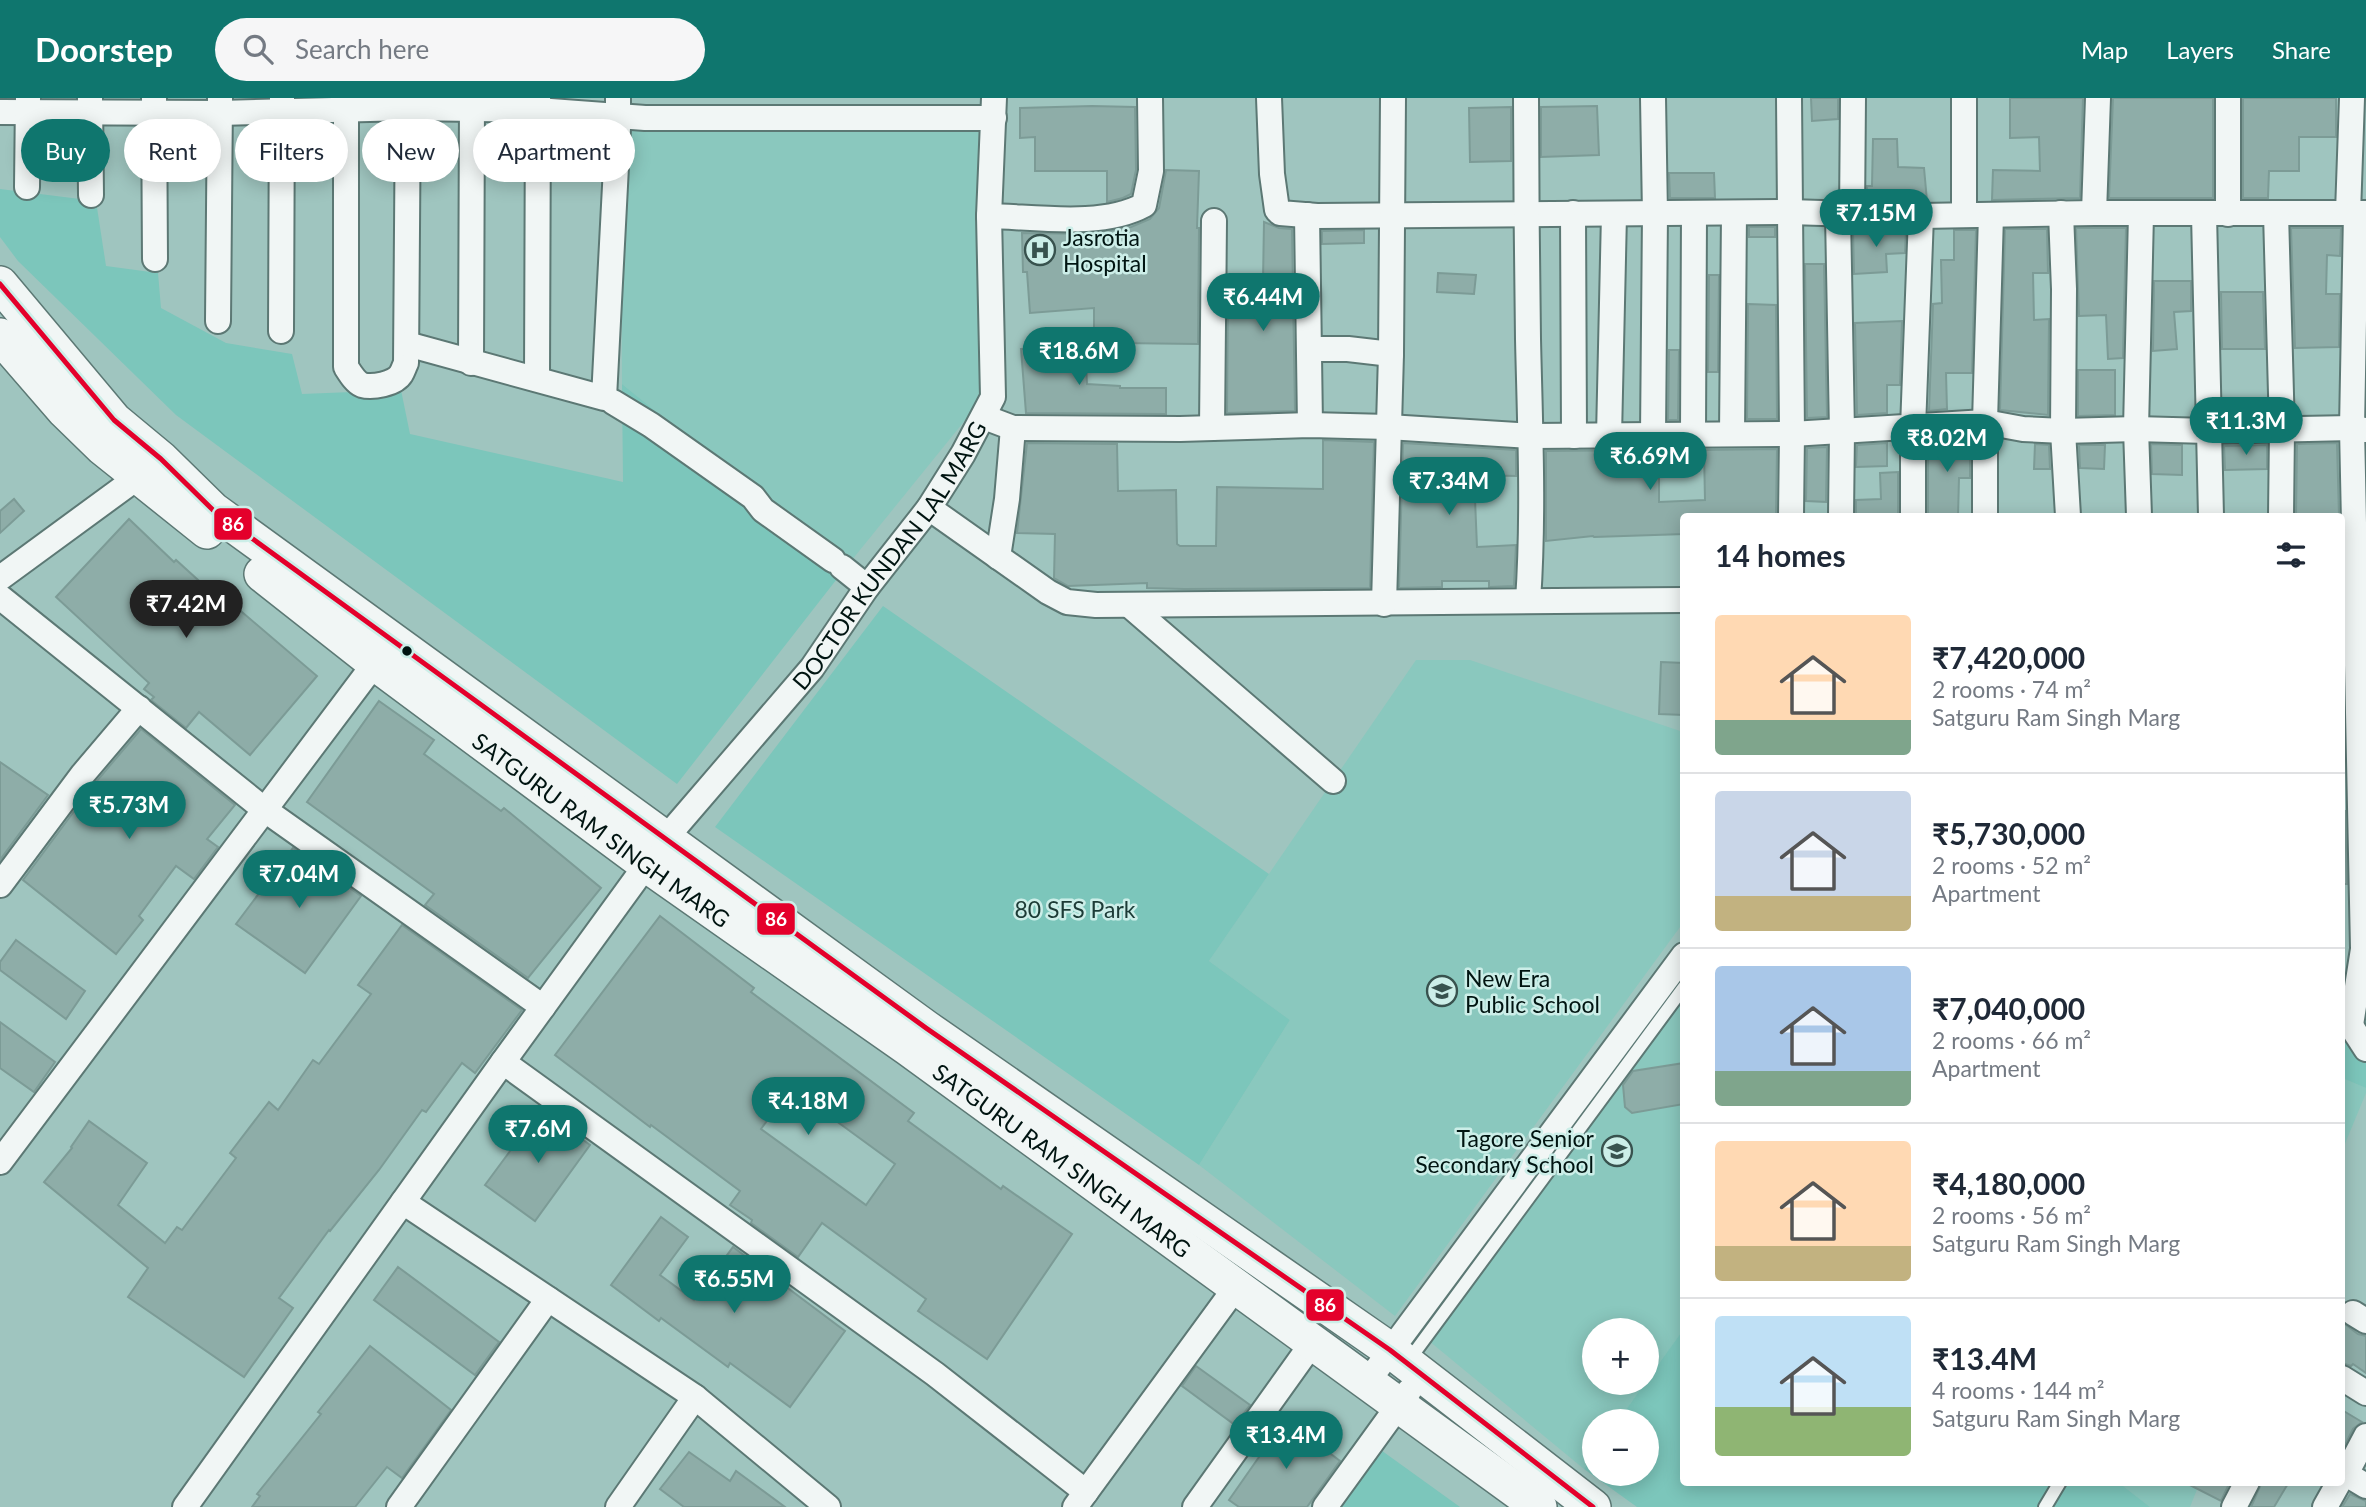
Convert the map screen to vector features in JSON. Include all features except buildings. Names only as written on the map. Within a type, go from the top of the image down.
[{"type":"main road","name":"SATGURU RAM SINGH MARG","points":[[0,284],[114,420],[161,459],[213,510],[908,1048],[1539,1507]]},
{"type":"main road","name":"SATGURU RAM SINGH MARG","points":[[0,336],[65,411],[102,447],[375,663],[656,852],[926,1028],[1405,1363],[1593,1507]]},
{"type":"street","points":[[989,216],[1102,219],[1129,213],[1144,205],[1152,171],[1150,98]]},
{"type":"street","points":[[1269,98],[1272,174],[1277,210],[1280,213],[1392,215],[1789,212],[1921,216],[2357,213]]},
{"type":"street","points":[[1384,604],[1391,354],[1393,98]]},
{"type":"street","points":[[1526,98],[1532,436],[1528,601]]},
{"type":"street","points":[[1653,98],[1653,435]]},
{"type":"street","points":[[1789,98],[1791,513]]},
{"type":"street","points":[[1840,513],[1845,214],[1853,98]]},
{"type":"street","points":[[1964,98],[1964,215]]},
{"type":"street","points":[[2094,213],[2098,98]]},
{"type":"street","points":[[2211,513],[2208,431],[2216,214],[2228,98]]},
{"type":"street","points":[[2352,98],[2357,213],[2359,429],[2355,653],[2363,949],[2346,1018],[2366,1049]]},
{"type":"street","points":[[346,104],[346,367],[354,379],[363,385],[378,385],[401,376],[406,363],[408,103]]},
{"type":"street","points":[[0,112],[28,105],[408,103],[618,108],[994,108]]},
{"type":"street","points":[[471,104],[471,363]]},
{"type":"street","points":[[537,104],[537,379]]},
{"type":"street","points":[[27,187],[28,105]]},
{"type":"street","points":[[90,105],[91,195]]},
{"type":"street","points":[[281,331],[282,105]]},
{"type":"street","points":[[154,106],[155,259]]},
{"type":"street","points":[[218,321],[220,106]]},
{"type":"street","points":[[407,344],[604,398],[618,108]]},
{"type":"street","name":"DOCTOR KUNDAN LAL MARG","points":[[185,1507],[656,852],[811,668],[867,587],[929,508],[984,417],[993,397],[989,216],[994,108]]},
{"type":"street","points":[[2276,212],[2282,430],[2281,513]]},
{"type":"street","points":[[1573,213],[1574,436]]},
{"type":"street","points":[[1609,436],[1614,214]]},
{"type":"street","points":[[1693,435],[1694,214]]},
{"type":"street","points":[[1732,434],[1734,214]]},
{"type":"street","points":[[2061,214],[2064,289],[2063,431],[2068,513]]},
{"type":"street","points":[[2139,513],[2136,429],[2141,214]]},
{"type":"street","points":[[1307,215],[1310,425]]},
{"type":"street","points":[[1985,513],[1984,422],[1991,215]]},
{"type":"street","points":[[1913,513],[1913,428],[1921,216]]},
{"type":"street","points":[[1212,428],[1214,221]]},
{"type":"street","points":[[1309,349],[1348,349],[1391,354]]},
{"type":"street","points":[[613,402],[651,425],[753,497],[763,510],[867,587]]},
{"type":"street","points":[[984,417],[1013,428],[1310,425],[1532,436],[1792,434],[1984,422],[2023,429],[2063,431],[2359,429]]},
{"type":"street","points":[[999,557],[1013,428]]},
{"type":"street","points":[[0,578],[138,477]]},
{"type":"street","points":[[929,508],[1048,592],[1067,602],[1129,605],[1680,600]]},
{"type":"street","points":[[0,597],[265,810],[543,1007]]},
{"type":"street","points":[[1129,605],[1333,781]]},
{"type":"street","points":[[0,1162],[375,663]]},
{"type":"street","points":[[0,885],[83,774],[139,708]]},
{"type":"street","points":[[1325,1507],[1400,1404],[1405,1363],[1680,961]]},
{"type":"street","points":[[503,1062],[935,1374],[1080,1500],[1236,1287]]},
{"type":"street","points":[[403,1202],[695,1397],[828,1507]]},
{"type":"street","points":[[399,1507],[548,1299]]},
{"type":"street","points":[[1195,1507],[1313,1342]]},
{"type":"street","points":[[1367,1381],[1405,1363]]},
{"type":"street","points":[[2345,1380],[2366,1393]]},
{"type":"street","points":[[618,1507],[695,1397]]},
{"type":"street","points":[[2347,1478],[2366,1436]]},
{"type":"street","points":[[2234,1507],[2246,1486]]},
{"type":"street","points":[[2325,1507],[2341,1486]]},
{"type":"lane","points":[[1405,1363],[1680,992]]},
{"type":"lane","points":[[2045,1507],[2058,1486]]},
{"type":"shaded area","points":[[998,122],[996,382],[847,566],[622,384],[621,182],[635,182],[635,130]]},
{"type":"shaded area","name":"New Era Public School","points":[[1416,660],[1470,660],[1680,731],[1680,927],[1395,1316],[1199,1165],[1290,1020],[1209,961]]},
{"type":"shaded area","name":"Tagore Senior Secondary School","points":[[1680,976],[1680,1334],[1659,1365],[1659,1318],[1582,1318],[1582,1395],[1637,1395],[1627,1409],[1582,1409],[1582,1467],[1417,1331]]},
{"type":"shaded area","points":[[2345,1079],[2366,1088],[2345,1144]]},
{"type":"shaded area","points":[[2123,1486],[2198,1486],[2190,1507],[2150,1507]]},
{"type":"green space","points":[[0,189],[96,201],[106,266],[158,273],[161,308],[226,343],[292,354],[302,394],[401,390],[410,434],[623,482],[622,384],[847,566],[677,784],[176,415],[18,261],[0,237]]},
{"type":"green space","name":"80 SFS Park","points":[[883,606],[1269,874],[1209,961],[1290,1020],[1199,1165],[715,827]]},
{"type":"green space","points":[[2345,973],[2357,980],[2366,1016],[2366,1088],[2345,1079]]},
{"type":"green space","points":[[1680,1334],[1680,1486],[2123,1486],[2150,1507],[1637,1507],[1608,1486],[1659,1486],[1659,1409],[1627,1409],[1637,1395],[1659,1395],[1659,1364]]},
{"type":"green space","points":[[1360,1435],[1460,1507],[1311,1507]]},
{"type":"transit line","name":"86","points":[[0,284],[114,420],[161,459],[213,510],[926,1028],[1390,1350],[1593,1507]]},
{"type":"place","name":"Jasrotia Hospital","points":[[1040,250]]},
{"type":"place","name":"New Era Public School","points":[[1442,991]]},
{"type":"place","name":"Tagore Senior Secondary School","points":[[1617,1151]]}]
